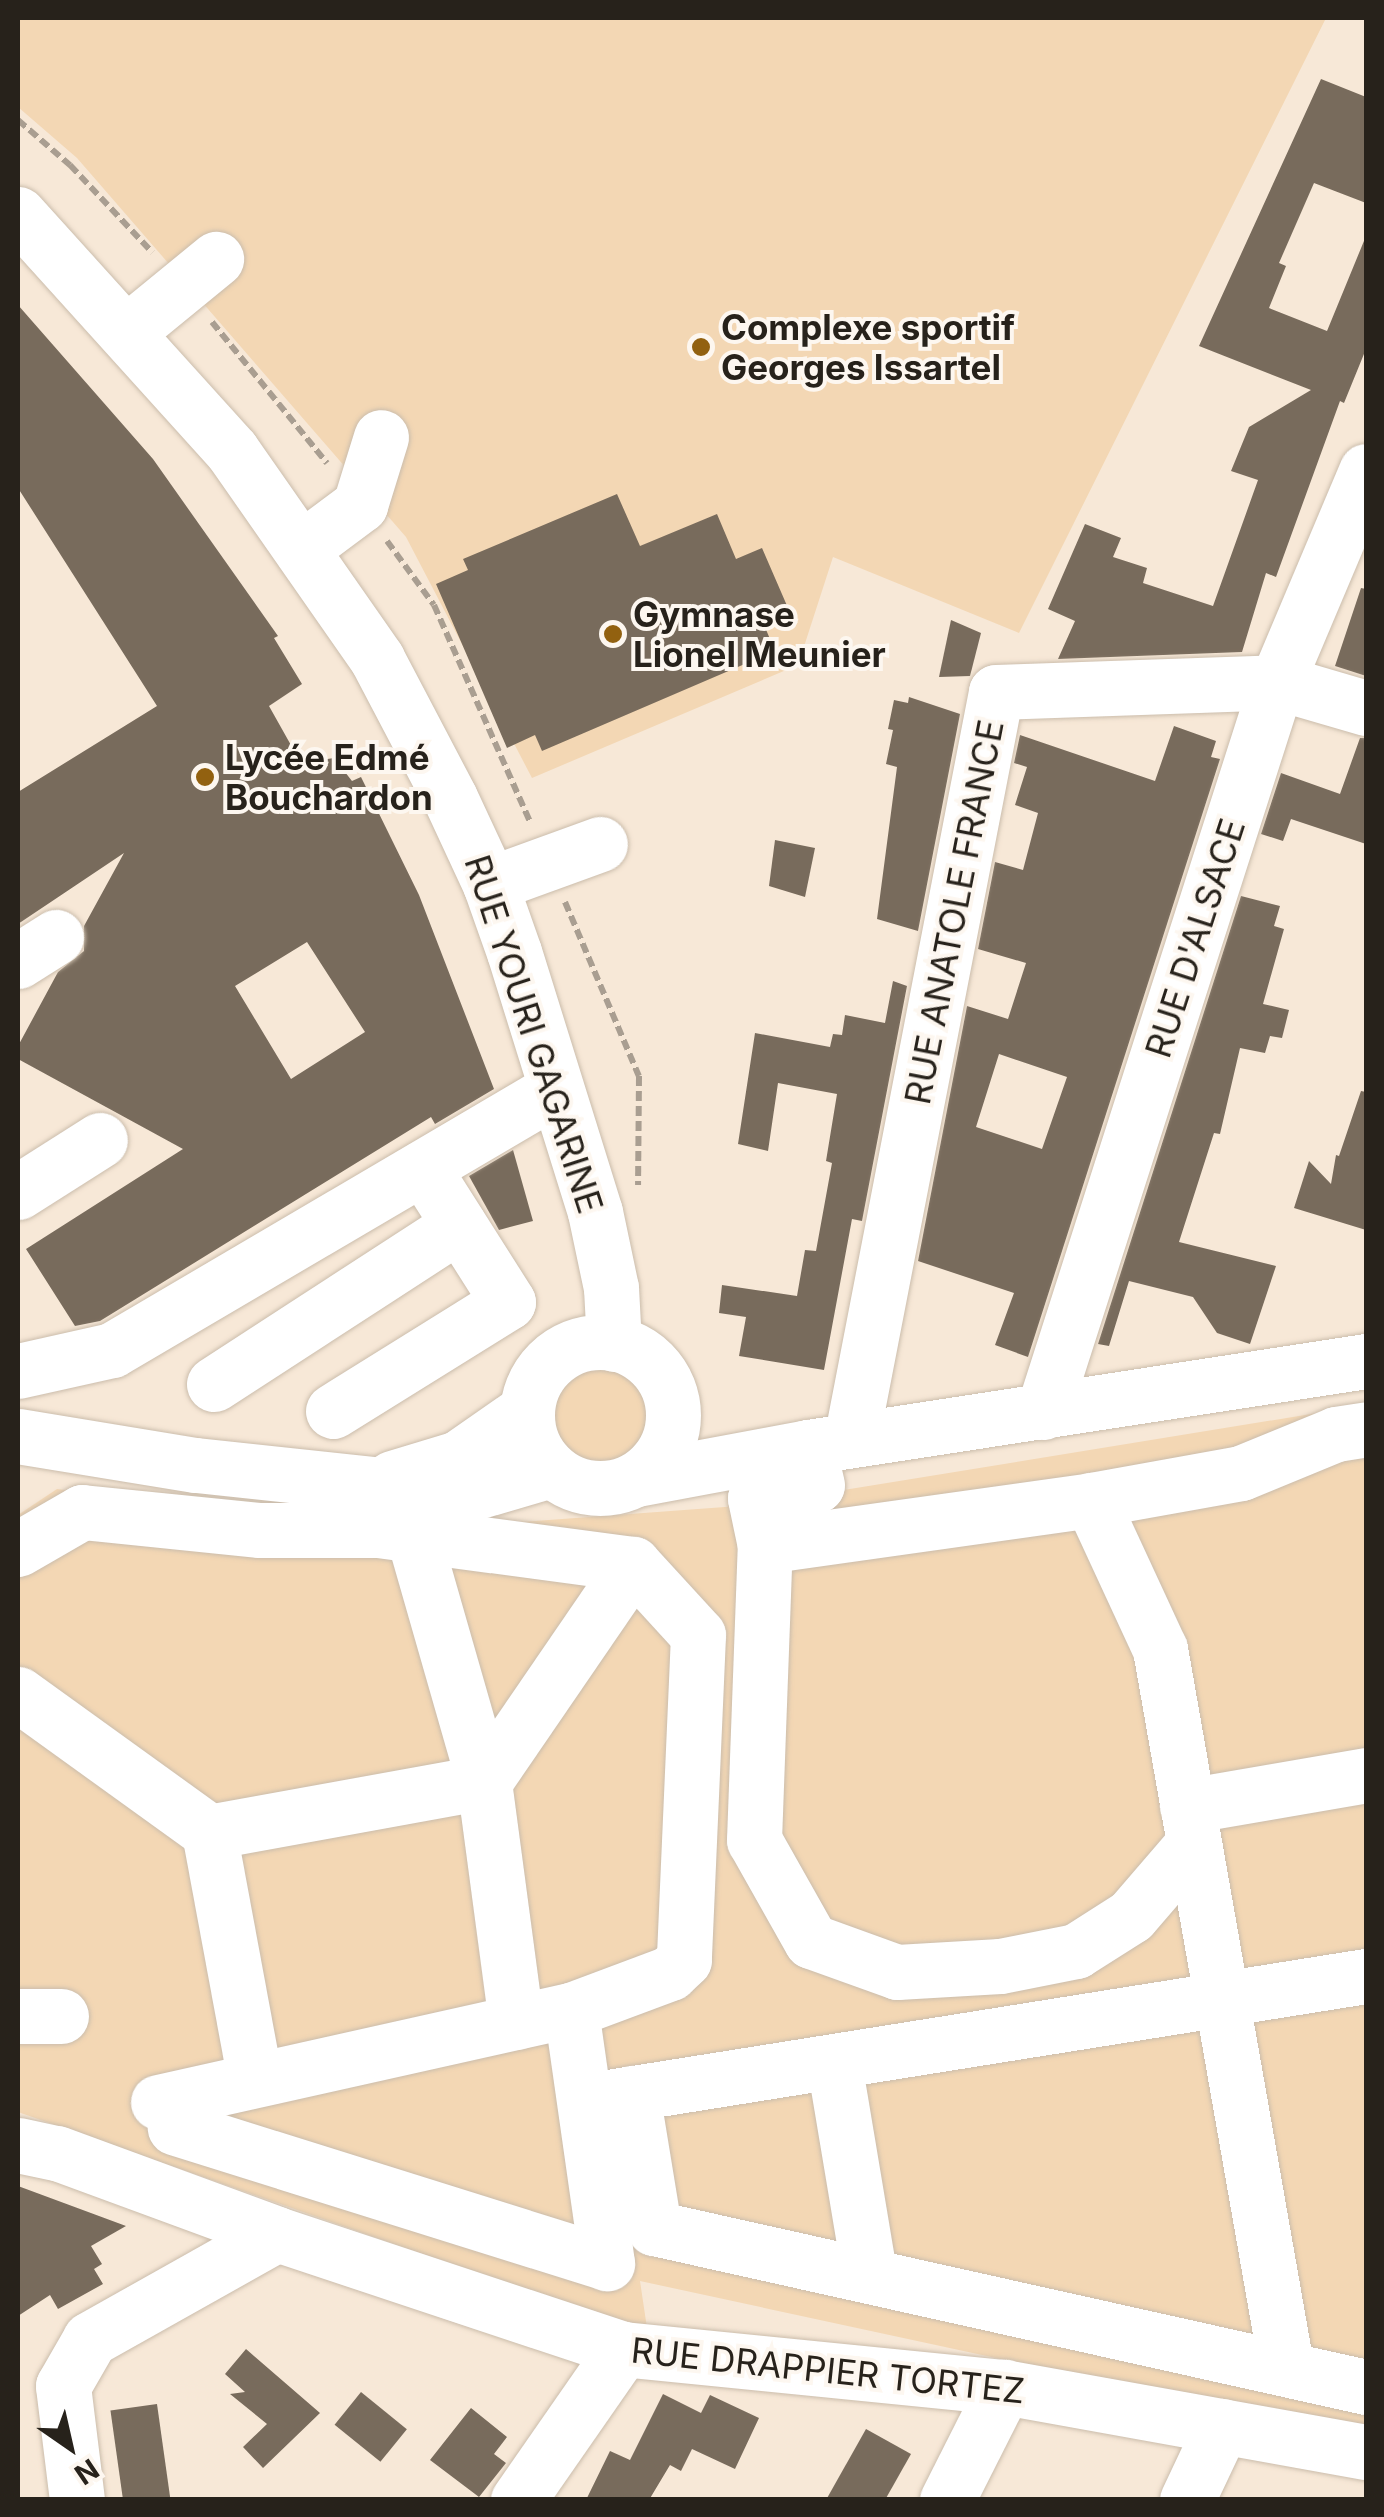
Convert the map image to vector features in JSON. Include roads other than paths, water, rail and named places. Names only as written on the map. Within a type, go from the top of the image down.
[{"type":"street","name":"RUE YOURI GAGARINE","points":[[18,214],[232,450],[377,659],[490,884],[595,1212],[612,1288],[614,1344]]},
{"type":"street","points":[[128,331],[216,259]]},
{"type":"street","points":[[301,549],[360,505],[382,437]]},
{"type":"street","name":"RUE D'ALSACE","points":[[1043,1412],[1277,682],[1366,471]]},
{"type":"street","name":"RUE ANATOLE FRANCE","points":[[807,1448],[996,692],[1277,682],[1366,708]]},
{"type":"street","points":[[490,884],[600,844]]},
{"type":"street","points":[[18,1371],[112,1350],[556,1089]]},
{"type":"street","points":[[18,1192],[100,1140]]},
{"type":"street","points":[[334,1411],[508,1302],[423,1168]]},
{"type":"street","points":[[214,1384],[459,1225]]},
{"type":"street","points":[[636,1479],[665,1449],[673,1409],[667,1386],[654,1366],[636,1352],[593,1342],[555,1358],[536,1381],[527,1410],[532,1443],[551,1470],[592,1488],[615,1487],[636,1479],[807,1448],[1366,1362]]},
{"type":"street","points":[[673,1409],[807,1448]]},
{"type":"street","points":[[379,1482],[458,1458],[527,1410]]},
{"type":"street","points":[[765,1546],[1090,1500],[1241,1473],[1336,1434],[1366,1429]]},
{"type":"street","points":[[18,1436],[196,1466],[469,1494],[551,1470]]},
{"type":"street","points":[[807,1448],[817,1485],[755,1498],[765,1546],[754,1840],[811,1941],[897,1972],[1000,1966],[1076,1951],[1131,1916],[1190,1825],[1366,1775]]},
{"type":"street","points":[[1090,1500],[1160,1649],[1286,2366]]},
{"type":"street","points":[[18,1549],[82,1512],[260,1530],[413,1534],[634,1564],[698,1635],[684,1960],[670,1973],[571,2010],[255,2079],[166,2115],[607,2262],[608,2097]]},
{"type":"street","points":[[413,1534],[484,1782],[516,2022]]},
{"type":"street","points":[[209,1832],[484,1782],[634,1564]]},
{"type":"street","points":[[18,1694],[209,1832],[255,2079]]},
{"type":"street","points":[[608,2097],[834,2064],[1366,1976]]},
{"type":"street","points":[[571,2010],[608,2097],[654,2228],[869,2272],[1366,2387]]},
{"type":"street","points":[[834,2064],[869,2272]]},
{"type":"street","name":"RUE DRAPPIER TORTEZ","points":[[18,2145],[57,2153],[277,2234],[623,2349],[1004,2387],[1366,2452]]},
{"type":"street","points":[[77,2500],[63,2386],[90,2339],[277,2234]]},
{"type":"street","points":[[518,2500],[623,2349]]},
{"type":"street","points":[[947,2500],[1004,2387]]},
{"type":"street","points":[[1187,2500],[1222,2426]]},
{"type":"place","name":"Complexe sportif Georges Issartel","points":[[701,347]]},
{"type":"place","name":"Gymnase Lionel Meunier","points":[[613,634]]},
{"type":"place","name":"Lycée Edmé Bouchardon","points":[[205,777]]}]
